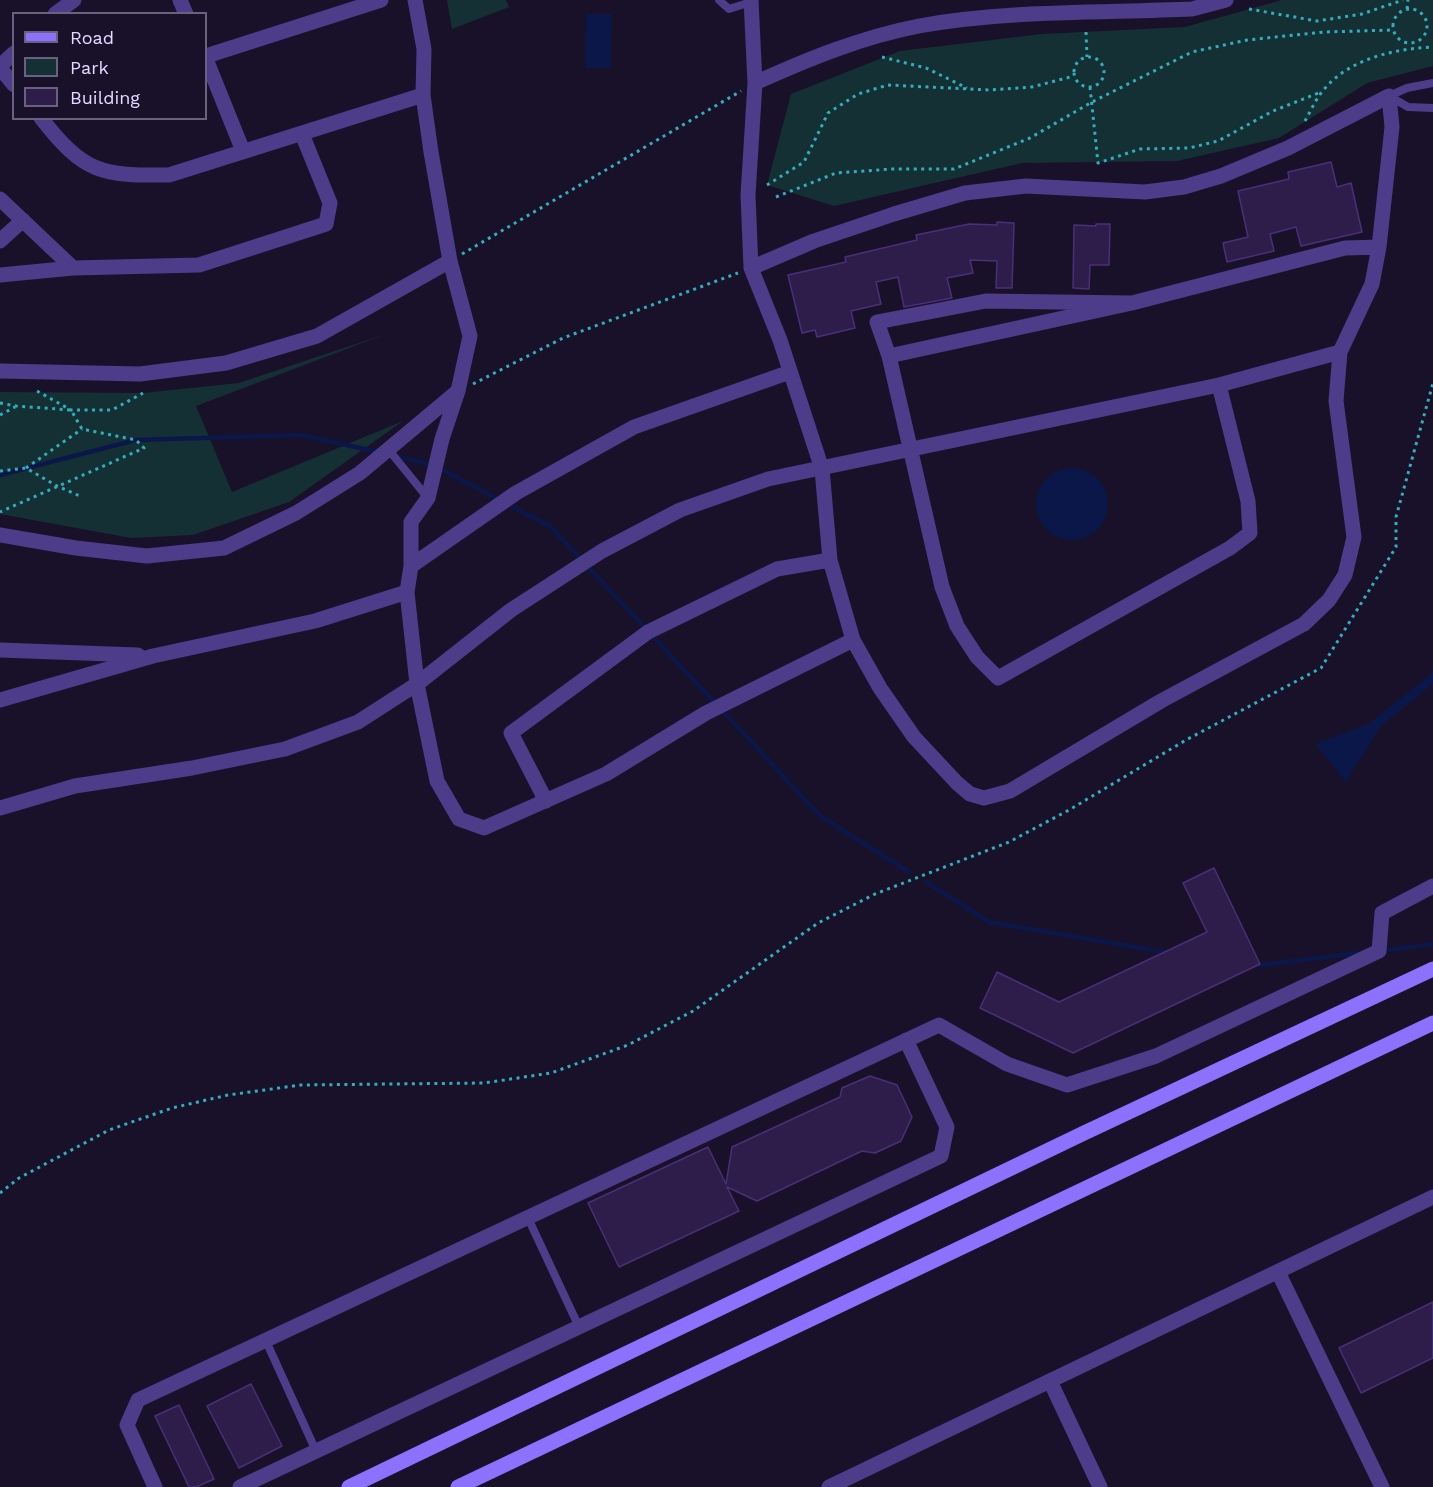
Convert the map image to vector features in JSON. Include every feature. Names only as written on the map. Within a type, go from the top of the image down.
[{"type":"main road","points":[[349,1487],[1082,1134],[1433,969]]},
{"type":"main road","points":[[459,1487],[1433,1023]]},
{"type":"street","points":[[58,12],[74,0]]},
{"type":"street","points":[[207,58],[381,0]]},
{"type":"street","points":[[416,0],[424,49],[423,95],[431,152],[450,261],[470,336],[458,392],[442,439],[428,498],[411,522],[411,566],[407,592],[417,684],[437,781],[459,819],[484,828],[606,774],[706,713],[853,640]]},
{"type":"street","points":[[755,83],[813,57],[871,38],[918,27],[976,18],[1192,9],[1226,0]]},
{"type":"street","points":[[751,1],[755,83],[748,195],[752,268],[822,469],[830,560],[853,640],[880,688],[914,737],[957,783],[970,794],[984,798],[1010,791],[1161,701],[1304,624],[1329,600],[1345,575],[1354,537],[1336,401],[1340,352],[1372,284],[1379,247],[1392,127],[1389,96],[1288,148],[1221,176],[1184,187],[1145,192],[1026,186],[965,194],[894,214],[814,241],[752,268]]},
{"type":"street","points":[[12,54],[0,67],[12,82]]},
{"type":"street","points":[[207,61],[243,151]]},
{"type":"street","points":[[42,120],[70,152],[94,169],[127,176],[169,175],[423,95]]},
{"type":"street","points":[[0,275],[73,268],[199,265],[326,224],[330,203],[302,134]]},
{"type":"street","points":[[0,199],[73,268]]},
{"type":"street","points":[[0,241],[23,220]]},
{"type":"street","points":[[889,356],[1132,303],[1345,248],[1379,247]]},
{"type":"street","points":[[0,371],[140,374],[226,363],[317,336],[450,261]]},
{"type":"street","points":[[1132,303],[986,302],[877,322],[889,356],[946,597],[957,626],[977,657],[998,678],[1230,548],[1250,533],[1248,501],[1219,385]]},
{"type":"street","points":[[0,808],[75,786],[192,768],[285,749],[358,722],[417,684],[511,610],[602,551],[680,510],[768,479],[1219,385],[1340,352]]},
{"type":"street","points":[[411,566],[516,493],[634,427],[790,372]]},
{"type":"street","points":[[0,535],[76,548],[147,556],[224,548],[296,513],[360,473],[458,392]]},
{"type":"street","points":[[546,801],[511,733],[648,632],[777,568],[830,560]]},
{"type":"street","points":[[0,700],[153,656],[315,621],[407,592]]},
{"type":"street","points":[[0,650],[153,656]]},
{"type":"street","points":[[155,1487],[127,1425],[138,1401],[939,1025],[1007,1064],[1067,1085],[1156,1056],[1379,951],[1382,913],[1433,885]]},
{"type":"street","points":[[240,1487],[941,1155],[947,1128],[906,1040]]},
{"type":"street","points":[[829,1487],[855,1481],[1050,1381],[1433,1197]]},
{"type":"street","points":[[1278,1272],[1382,1487]]},
{"type":"street","points":[[1050,1381],[1100,1487]]},
{"type":"lane","points":[[719,0],[729,9],[751,1]]},
{"type":"lane","points":[[1389,96],[1407,88],[1433,83]]},
{"type":"lane","points":[[1389,96],[1408,106],[1433,108]]},
{"type":"lane","points":[[388,449],[428,498]]},
{"type":"lane","points":[[528,1218],[579,1327]]},
{"type":"lane","points":[[266,1341],[316,1451]]},
{"type":"path","points":[[1249,9],[1317,21],[1362,14],[1403,0]]},
{"type":"path","points":[[1407,9],[1408,0]]},
{"type":"path","points":[[1407,9],[1423,14],[1427,29],[1421,40],[1410,44],[1399,40],[1393,30],[1393,24],[1398,14],[1407,9]]},
{"type":"path","points":[[1427,29],[1433,29]]},
{"type":"path","points":[[776,197],[836,173],[892,169],[954,169],[1030,138],[1092,102],[1192,52],[1247,40],[1313,33],[1393,30]]},
{"type":"path","points":[[1086,32],[1086,57]]},
{"type":"path","points":[[1305,121],[1321,92],[1350,66],[1403,49],[1433,47]]},
{"type":"path","points":[[882,57],[926,68],[968,89]]},
{"type":"path","points":[[1086,57],[1096,59],[1104,70],[1099,84],[1090,87],[1080,84],[1074,76],[1078,62],[1086,57]]},
{"type":"path","points":[[767,184],[804,162],[828,113],[858,94],[888,85],[968,89],[1032,87],[1074,76]]},
{"type":"path","points":[[450,261],[755,83]]},
{"type":"path","points":[[1090,87],[1098,163],[1140,149],[1189,148],[1218,141],[1273,111],[1321,92]]},
{"type":"path","points":[[458,392],[563,338],[752,268]]},
{"type":"path","points":[[0,1193],[19,1178],[109,1130],[172,1108],[228,1095],[302,1085],[484,1083],[551,1073],[628,1045],[693,1011],[818,922],[875,894],[1009,842],[1069,810],[1186,740],[1321,668],[1396,547],[1396,517],[1433,383]]},
{"type":"path","points":[[37,391],[71,410],[82,429]]},
{"type":"path","points":[[0,403],[71,410],[112,410],[143,393]]},
{"type":"path","points":[[0,415],[16,406]]},
{"type":"path","points":[[0,471],[26,468],[82,429],[136,440],[144,448],[0,512]]},
{"type":"path","points":[[26,468],[82,498]]},
{"type":"green space","points":[[447,0],[506,0],[509,7],[452,29]]},
{"type":"green space","points":[[1282,0],[1433,0],[1433,66],[1367,83],[1279,138],[1177,161],[1022,163],[834,206],[767,185],[791,94],[900,51],[1042,34],[1185,27]]},
{"type":"green space","points":[[386,334],[196,406],[232,492],[403,421],[289,502],[193,535],[131,538],[0,514],[0,392],[143,393],[239,383]]},
{"type":"shaded area","points":[[586,14],[612,14],[611,68],[585,68]]},
{"type":"shaded area","points":[[1072,468],[1092,474],[1102,484],[1108,504],[1102,524],[1092,534],[1072,540],[1052,534],[1042,524],[1036,504],[1042,484],[1052,474]]},
{"type":"shaded area","points":[[1433,669],[1433,684],[1380,727],[1346,782],[1315,744],[1368,724],[1430,675]]},
{"type":"building","points":[[1331,162],[1337,187],[1351,183],[1362,232],[1301,246],[1296,227],[1270,234],[1274,251],[1227,262],[1223,243],[1248,237],[1238,191],[1289,179],[1288,172]]},
{"type":"building","points":[[997,222],[1014,223],[1012,288],[996,288],[997,261],[970,260],[973,273],[947,278],[952,298],[904,307],[898,277],[876,282],[881,304],[851,311],[855,328],[817,337],[815,330],[802,333],[788,275],[846,262],[845,257],[917,240],[916,235],[969,224],[997,225]]},
{"type":"building","points":[[1096,224],[1110,224],[1109,265],[1090,265],[1089,289],[1073,288],[1074,225],[1096,226]]},
{"type":"building","points":[[1214,868],[1260,964],[1073,1053],[980,1008],[997,972],[1059,1002],[1207,932],[1183,883]]},
{"type":"building","points":[[870,1076],[897,1085],[912,1117],[901,1141],[875,1153],[862,1151],[757,1201],[727,1187],[739,1211],[619,1267],[588,1203],[708,1147],[726,1184],[732,1147],[840,1097],[842,1088]]},
{"type":"building","points":[[1433,1302],[1433,1358],[1361,1393],[1339,1348]]},
{"type":"building","points":[[251,1384],[282,1446],[239,1468],[207,1406]]},
{"type":"building","points":[[179,1405],[214,1479],[196,1487],[189,1487],[155,1416]]},
{"type":"waterway","points":[[0,475],[136,440],[301,435],[378,452]]},
{"type":"waterway","points":[[395,456],[433,465],[500,500]]},
{"type":"waterway","points":[[507,504],[550,526],[716,704]]},
{"type":"waterway","points":[[722,710],[820,816],[909,872]]},
{"type":"waterway","points":[[926,882],[989,922],[1170,953]]},
{"type":"waterway","points":[[1380,951],[1433,944]]},
{"type":"waterway","points":[[1252,966],[1360,953]]}]
